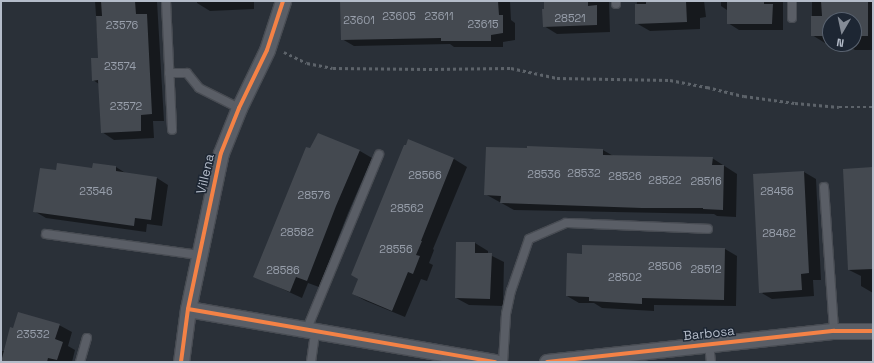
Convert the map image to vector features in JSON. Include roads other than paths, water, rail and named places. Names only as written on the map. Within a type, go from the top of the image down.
[{"type":"street","name":"Villena","points":[[181,362],[188,310],[221,153],[239,108],[270,43],[283,1]]},
{"type":"street","points":[[188,310],[310,331],[432,357],[496,362]]},
{"type":"street","name":"Barbosa","points":[[547,362],[834,331],[873,331]]},
{"type":"lane","points":[[166,1],[172,130]]},
{"type":"lane","points":[[792,1],[792,18]]},
{"type":"lane","points":[[169,73],[188,73],[199,88],[239,108]]},
{"type":"lane","points":[[312,362],[310,331],[379,155]]},
{"type":"lane","points":[[824,187],[834,331]]},
{"type":"lane","points":[[503,362],[506,314],[511,291],[528,239],[566,223],[708,229]]},
{"type":"lane","points":[[46,234],[199,256]]},
{"type":"lane","points":[[80,362],[87,338]]},
{"type":"lane","points":[[709,344],[711,362]]}]
